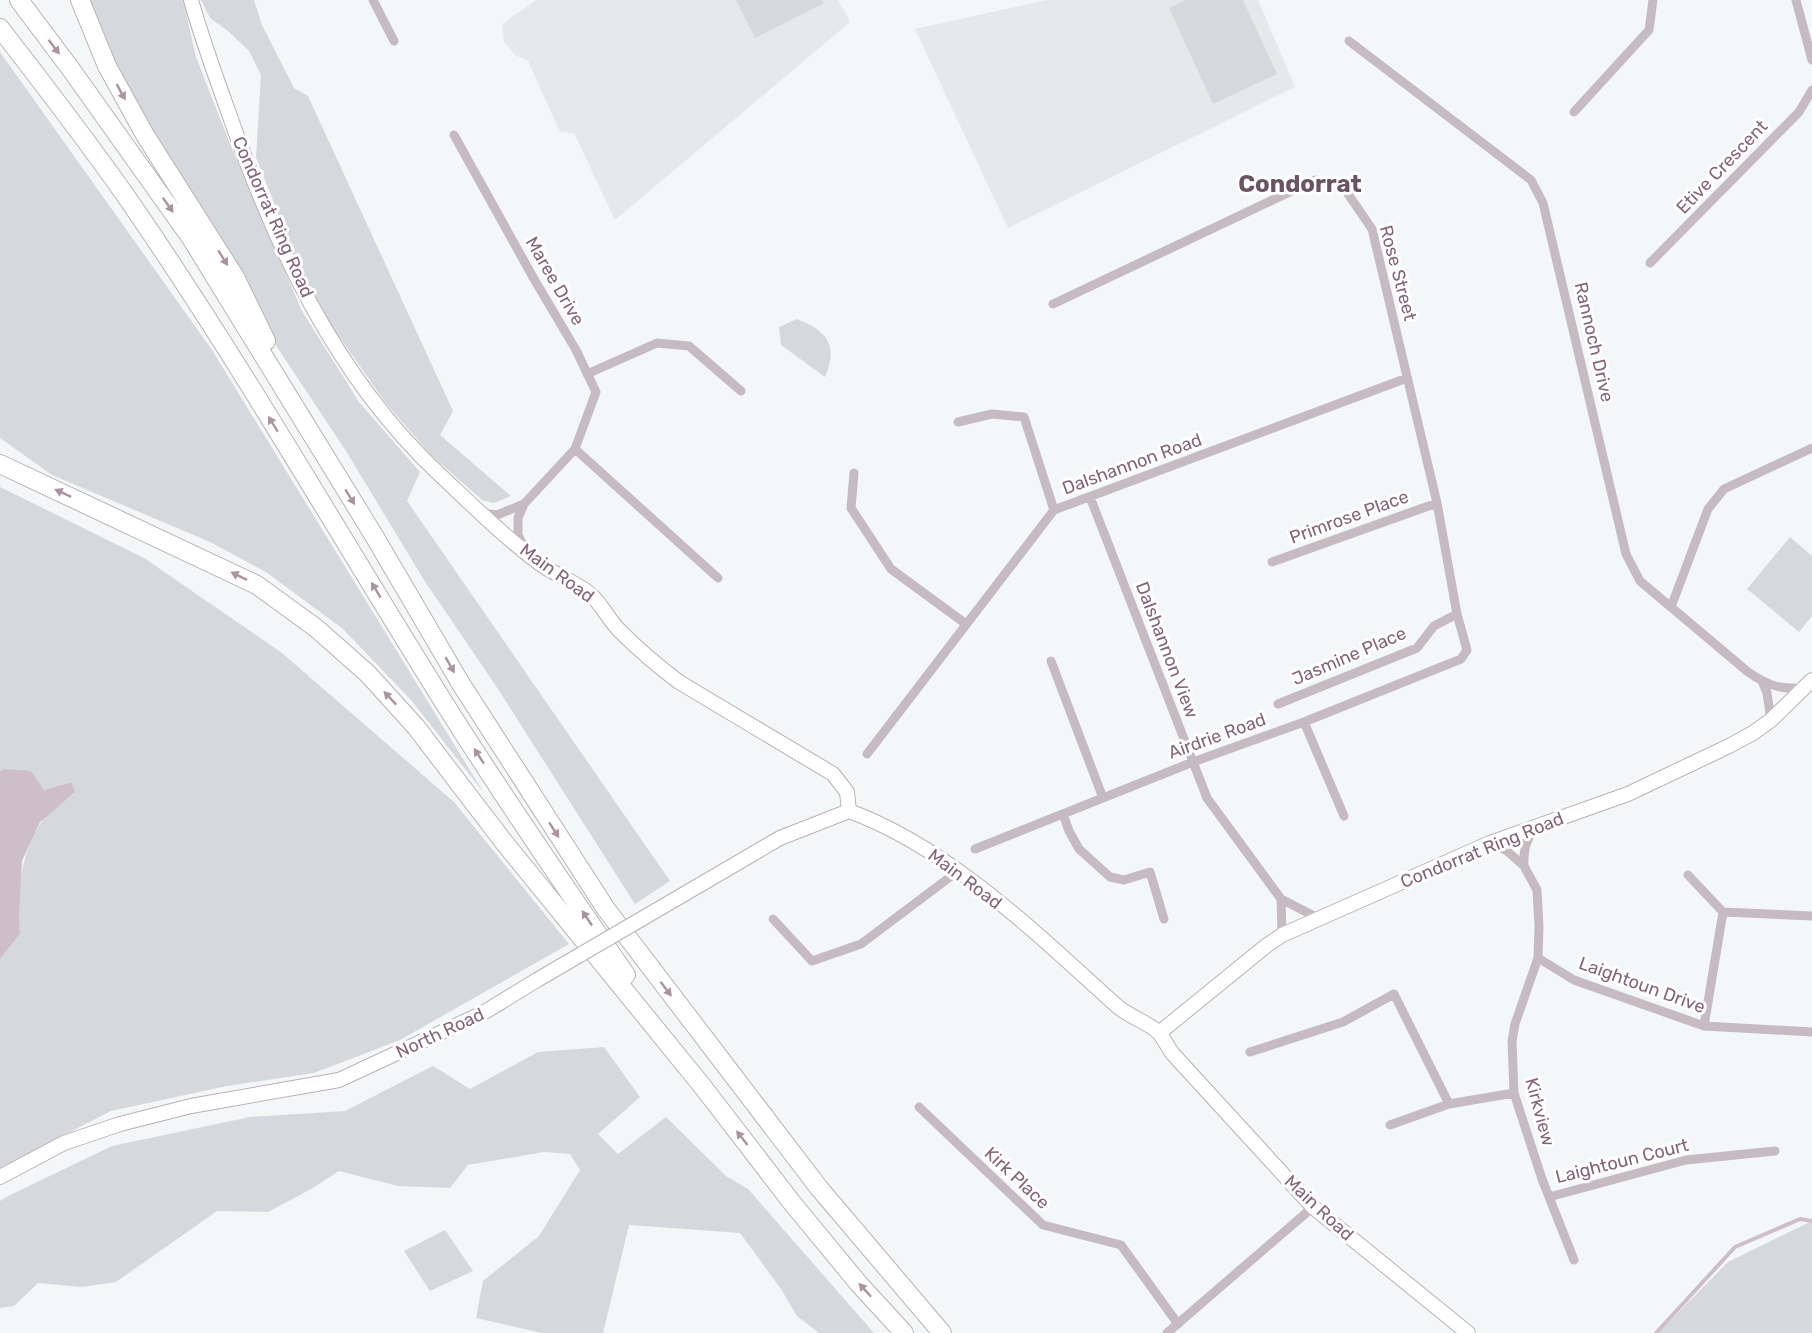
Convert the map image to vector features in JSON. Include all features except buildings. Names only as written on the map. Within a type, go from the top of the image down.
[{"type":"highway","points":[[19,0],[191,238],[373,534],[461,684],[606,909],[819,1188],[942,1333]]},
{"type":"highway","points":[[80,0],[107,66],[145,135],[235,277],[319,448]]},
{"type":"highway","points":[[0,28],[136,212],[215,332],[355,554],[448,708],[524,826],[703,1088]]},
{"type":"highway","points":[[0,453],[39,481]]},
{"type":"highway","points":[[0,464],[257,585],[316,628],[368,674],[416,727],[503,841],[793,1203],[904,1333]]},
{"type":"main road","name":"Condorrat Ring Road","points":[[191,0],[249,171],[299,285],[346,364],[389,421],[436,471]]},
{"type":"main road","name":"Main Road","points":[[436,471],[540,564],[588,592],[596,599],[620,632],[679,682],[833,774],[847,792],[849,811],[907,836],[958,871],[1029,929],[1125,1013],[1159,1033],[1172,1053],[1313,1207],[1468,1333]]},
{"type":"main road","name":"Condorrat Ring Road","points":[[1159,1033],[1282,935],[1490,843],[1628,794],[1730,746],[1771,720],[1809,684]]},
{"type":"main road","name":"North Road","points":[[0,1177],[64,1143],[120,1124],[191,1106],[339,1080],[483,1013],[780,838],[849,811]]},
{"type":"street","points":[[373,0],[394,41]]},
{"type":"street","points":[[1574,112],[1649,30],[1653,0]]},
{"type":"street","points":[[1796,0],[1812,60]]},
{"type":"street","name":"Rannoch Drive","points":[[1349,41],[1531,180],[1543,203],[1549,225],[1626,554],[1640,581],[1762,681],[1773,687],[1785,688],[1809,684]]},
{"type":"street","name":"Etive Crescent","points":[[1650,263],[1799,112],[1812,90]]},
{"type":"street","name":"Maree Drive","points":[[454,135],[596,392],[574,449],[524,504]]},
{"type":"street","name":"Rose Street","points":[[1053,304],[1315,180],[1347,191],[1372,229],[1437,503],[1457,614],[1467,650]]},
{"type":"street","points":[[587,374],[657,342],[689,346],[741,391]]},
{"type":"street","name":"Dalshannon Road","points":[[867,754],[1053,510],[1407,378]]},
{"type":"street","points":[[958,423],[993,414],[1024,417],[1053,510]]},
{"type":"street","points":[[1671,607],[1708,509],[1724,489],[1812,448]]},
{"type":"street","points":[[574,449],[718,578]]},
{"type":"street","points":[[854,473],[851,508],[891,569],[966,624]]},
{"type":"street","name":"Dalshannon View","points":[[1090,497],[1207,798],[1281,899],[1320,919]]},
{"type":"street","name":"Primrose Place","points":[[1272,562],[1437,503]]},
{"type":"street","points":[[482,513],[497,515],[524,504]]},
{"type":"street","points":[[524,504],[518,518],[518,535],[526,552]]},
{"type":"street","name":"Jasmine Place","points":[[1278,704],[1417,648],[1434,626],[1457,614]]},
{"type":"street","name":"Airdrie Road","points":[[975,849],[1461,659],[1467,650]]},
{"type":"street","points":[[1051,661],[1103,798]]},
{"type":"street","points":[[1762,681],[1767,693],[1771,720]]},
{"type":"street","points":[[1304,722],[1344,816]]},
{"type":"street","points":[[1063,814],[1079,849],[1110,877],[1124,880],[1150,872],[1164,919]]},
{"type":"street","points":[[1524,866],[1523,852],[1536,826]]},
{"type":"street","name":"Kirkview","points":[[1490,843],[1506,851],[1524,866],[1537,890],[1538,958],[1515,1024],[1512,1041],[1514,1093],[1549,1197],[1574,1260]]},
{"type":"street","points":[[773,919],[812,961],[861,944],[958,871]]},
{"type":"street","points":[[1688,875],[1723,912],[1812,916]]},
{"type":"street","points":[[1281,899],[1282,935]]},
{"type":"street","points":[[1704,1026],[1723,912]]},
{"type":"street","name":"Laightoun Drive","points":[[1538,958],[1574,980],[1704,1026],[1812,1032]]},
{"type":"street","points":[[1250,1052],[1343,1022],[1394,994],[1449,1104]]},
{"type":"street","points":[[1390,1125],[1449,1104],[1514,1093]]},
{"type":"street","name":"Kirk Place","points":[[919,1107],[1043,1225],[1121,1245],[1178,1324]]},
{"type":"street","name":"Laightoun Court","points":[[1549,1197],[1684,1160],[1775,1150]]},
{"type":"street","points":[[1167,1333],[1313,1207]]},
{"type":"shaded area","points":[[88,0],[183,0],[196,57],[231,146],[302,311],[359,402],[420,472],[407,501],[670,881],[635,904],[496,686],[424,580],[346,451],[277,347],[209,227],[124,89]]},
{"type":"shaded area","points":[[201,0],[254,0],[262,25],[294,88],[308,96],[453,411],[440,435],[511,496],[494,503],[482,500],[430,454],[385,402],[324,315],[295,257],[256,157],[261,75],[249,51],[210,18]]},
{"type":"shaded area","points":[[536,0],[838,0],[850,22],[615,220],[574,133],[560,132],[528,61],[515,55],[504,42],[502,24]]},
{"type":"shaded area","points":[[736,0],[822,0],[824,3],[755,38]]},
{"type":"shaded area","points":[[1047,0],[1258,0],[1295,87],[1008,228],[915,29]]},
{"type":"shaded area","points":[[1186,0],[1243,0],[1277,74],[1213,104],[1169,8]]},
{"type":"shaded area","points":[[0,52],[212,350],[484,793],[411,700],[343,629],[266,572],[210,542],[52,475],[0,438]]},
{"type":"shaded area","points":[[797,319],[816,329],[828,340],[831,356],[825,377],[781,345],[779,327]]},
{"type":"shaded area","points":[[0,487],[144,558],[282,653],[454,802],[569,944],[400,1040],[314,1073],[227,1086],[111,1111],[0,1168],[0,959],[20,934],[19,891],[24,864],[33,837],[47,815],[75,792],[70,782],[44,790],[4,769],[0,771]]},
{"type":"shaded area","points":[[1790,537],[1812,556],[1812,616],[1799,632],[1747,589]]},
{"type":"shaded area","points":[[4,769],[31,771],[44,790],[71,782],[75,792],[40,822],[22,861],[20,934],[0,959],[0,771]]},
{"type":"shaded area","points":[[604,1047],[640,1097],[598,1134],[618,1154],[666,1117],[726,1176],[748,1189],[874,1333],[819,1333],[797,1316],[781,1289],[740,1233],[629,1225],[603,1333],[542,1333],[476,1318],[483,1281],[539,1236],[580,1170],[570,1154],[544,1152],[468,1165],[450,1188],[398,1186],[339,1171],[268,1212],[217,1211],[116,1282],[82,1287],[38,1283],[14,1306],[0,1308],[0,1201],[112,1146],[250,1117],[345,1111],[433,1066],[470,1089],[538,1052]]},
{"type":"shaded area","points":[[1812,1221],[1812,1333],[1658,1333],[1728,1262]]},
{"type":"shaded area","points":[[445,1230],[473,1271],[430,1291],[404,1251]]},
{"type":"waterway","points":[[1656,1333],[1735,1247],[1800,1219],[1812,1221]]},
{"type":"district","name":"Condorrat","points":[[1300,184]]}]
